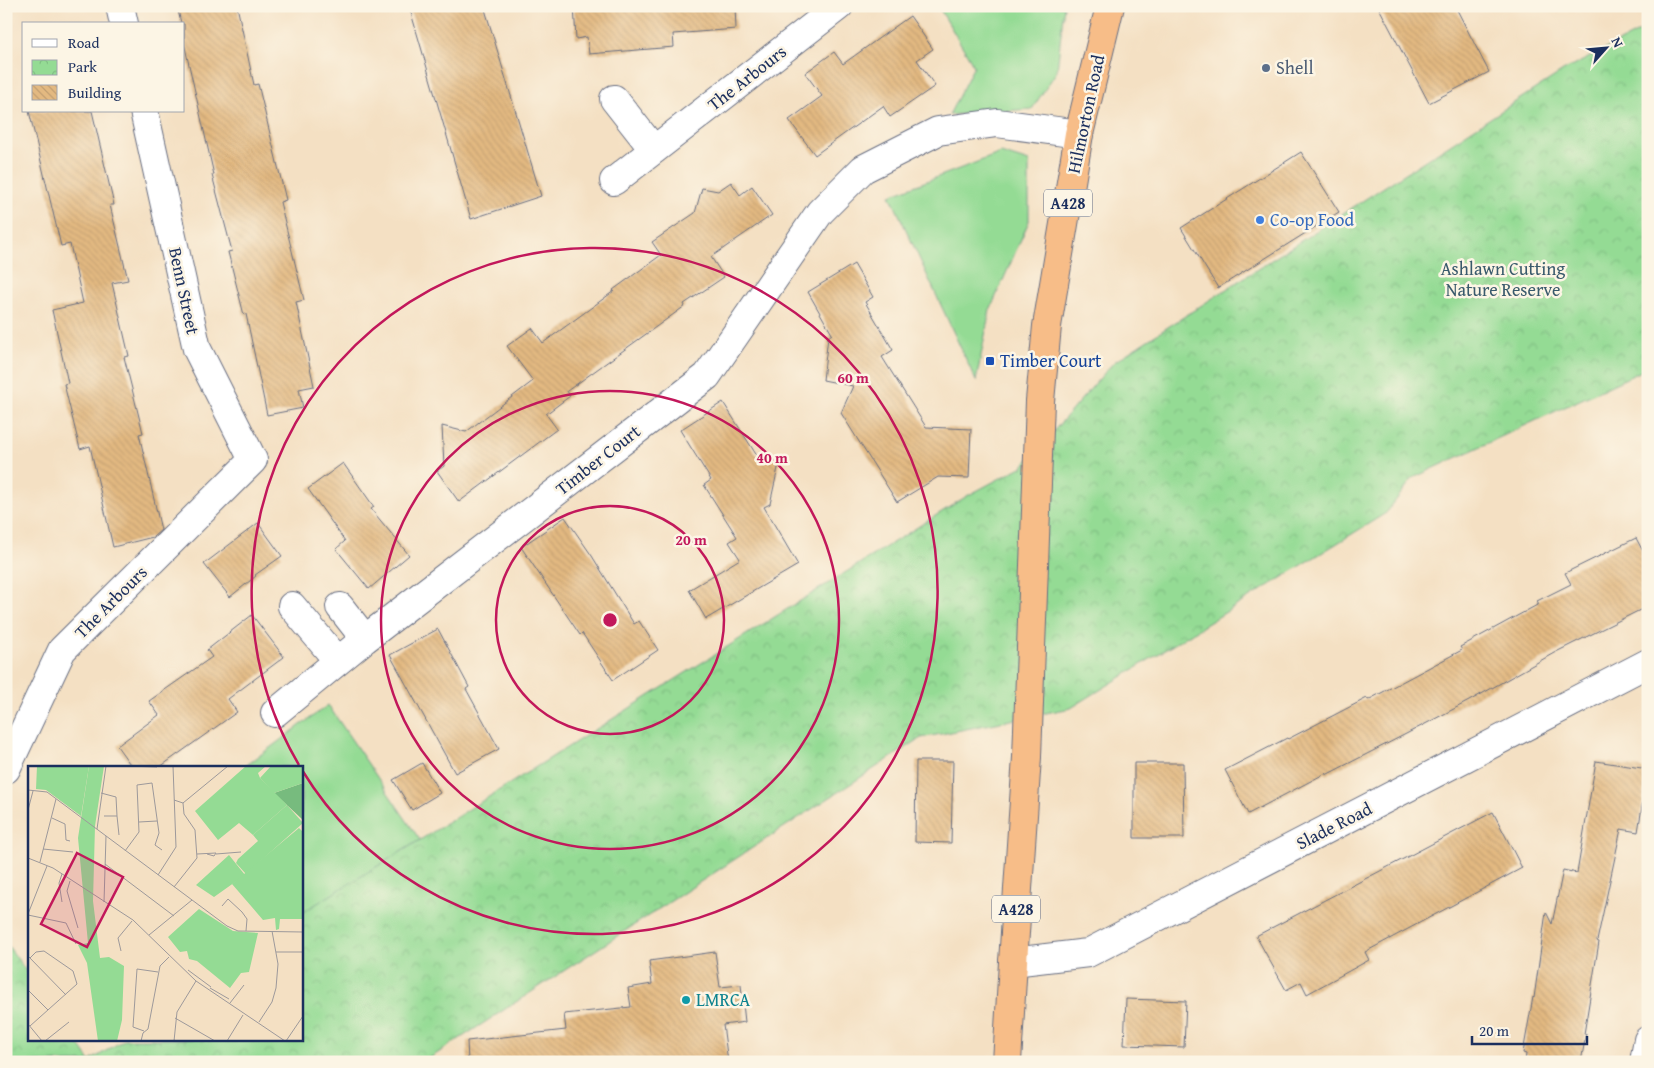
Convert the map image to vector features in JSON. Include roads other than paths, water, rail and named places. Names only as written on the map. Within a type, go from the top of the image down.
[{"type":"highway","name":"Hilmorton Road","points":[[1012,962],[1027,757],[1040,401],[1046,326],[1079,134],[1110,6]]},
{"type":"highway","name":"A428","points":[[1008,1062],[1012,962]]},
{"type":"street","points":[[120,6],[124,22]]},
{"type":"street","name":"The Arbours","points":[[614,181],[840,6]]},
{"type":"street","points":[[614,99],[654,150]]},
{"type":"street","name":"Benn Street","points":[[144,112],[197,349],[253,460]]},
{"type":"street","name":"Timber Court","points":[[275,713],[365,639],[707,376],[820,212],[863,169],[938,131],[997,123],[1079,134]]},
{"type":"street","name":"The Arbours","points":[[6,769],[62,650],[253,460]]},
{"type":"street","points":[[292,606],[338,661]]},
{"type":"street","points":[[340,607],[365,639]]},
{"type":"street","name":"Slade Road","points":[[1012,962],[1088,953],[1648,663]]},
{"type":"street","points":[[1644,1062],[1648,1040]]},
{"type":"place","name":"Shell","points":[[1266,68]]},
{"type":"place","name":"Co-op Food","points":[[1260,220]]},
{"type":"place","name":"Timber Court","points":[[990,361]]},
{"type":"place","name":"LMRCA","points":[[686,1000]]},
{"type":"park label","name":"Ashlawn Cutting Nature Reserve","points":[[1503,279]]}]
